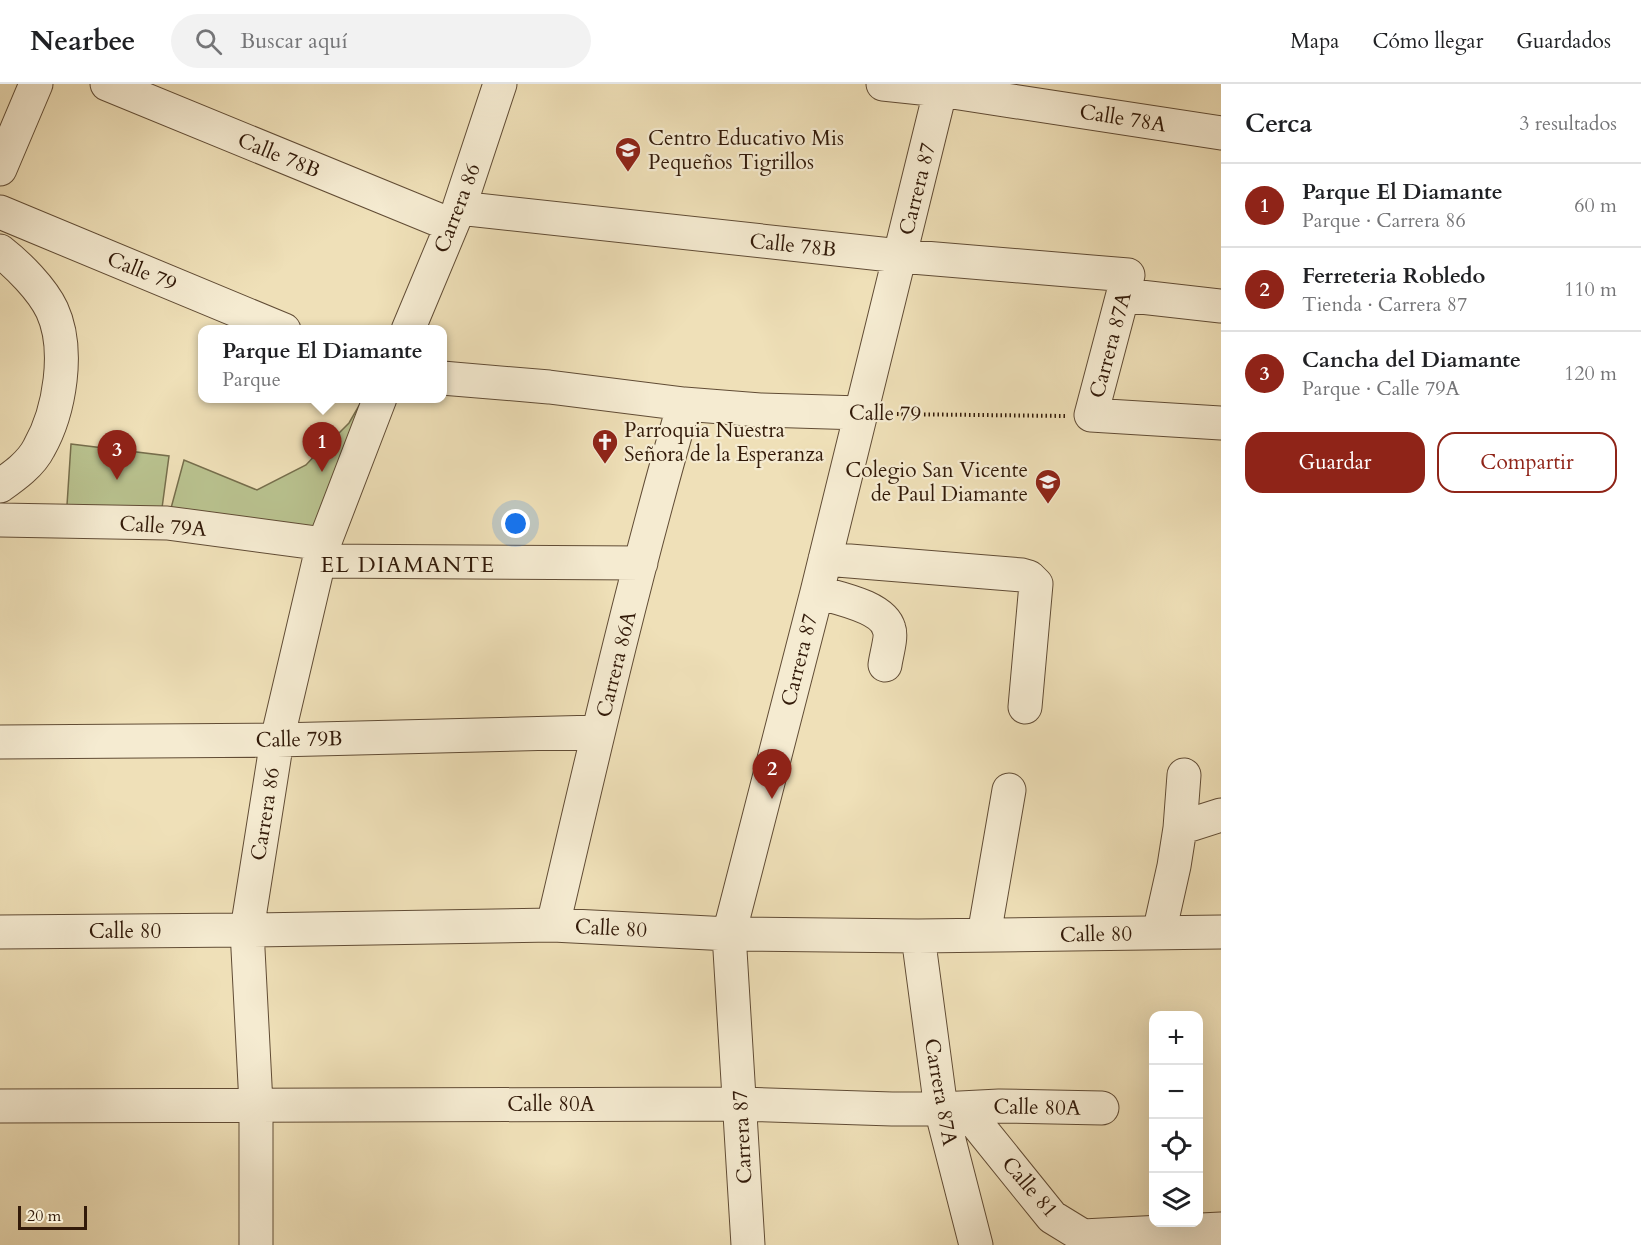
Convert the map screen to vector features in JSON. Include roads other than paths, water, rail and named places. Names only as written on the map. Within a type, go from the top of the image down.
[{"type":"street","points":[[0,169],[36,84]]},
{"type":"street","name":"Calle 78B","points":[[107,84],[455,217],[900,256],[1126,285],[1221,306]]},
{"type":"street","name":"Carrera 86","points":[[410,325],[455,217],[500,84]]},
{"type":"street","name":"Calle 78A","points":[[883,84],[941,87],[1221,133]]},
{"type":"street","name":"Carrera 87","points":[[748,1245],[729,934],[817,592],[941,87]]},
{"type":"street","name":"Calle 79","points":[[0,212],[272,325]]},
{"type":"street","points":[[0,251],[25,275],[51,309],[58,327],[61,370],[59,392],[54,410],[39,449],[26,465],[0,486]]},
{"type":"street","name":"Carrera 87A","points":[[1126,285],[1091,416],[1221,423]]},
{"type":"street","name":"Calle 79","points":[[447,378],[549,387],[684,404],[760,410],[861,413]]},
{"type":"street","name":"Carrera 86","points":[[256,1245],[256,1104],[247,930],[277,740],[322,553],[378,403]]},
{"type":"street","name":"Carrera 86A","points":[[554,925],[598,732],[660,485],[684,404]]},
{"type":"street","name":"Calle 79A","points":[[0,520],[167,523],[322,553],[641,563]]},
{"type":"street","points":[[825,559],[1029,577],[1036,584],[1025,708]]},
{"type":"street","points":[[817,592],[872,609],[887,623],[890,630],[885,665]]},
{"type":"street","name":"Calle 79B","points":[[0,742],[277,740],[598,732]]},
{"type":"street","points":[[1159,933],[1174,866],[1180,828],[1184,775]]},
{"type":"street","points":[[984,935],[1009,790]]},
{"type":"street","points":[[1180,828],[1221,815]]},
{"type":"street","name":"Calle 80","points":[[0,932],[554,925],[729,934],[918,936],[1221,932]]},
{"type":"street","name":"Carrera 87A","points":[[918,936],[952,1108],[975,1245]]},
{"type":"street","name":"Calle 80A","points":[[0,1106],[741,1104],[1102,1108]]},
{"type":"street","name":"Calle 81","points":[[952,1108],[1052,1217],[1083,1236],[1221,1229]]},
{"type":"place","name":"Centro Educativo Mis Pequeños Tigrillos","points":[[628,173]]},
{"type":"place","name":"Parroquia Nuestra Señora de la Esperanza","points":[[605,465]]},
{"type":"place","name":"Parque El Diamante","points":[[322,472]]},
{"type":"place","name":"Cancha del Diamante","points":[[117,480]]},
{"type":"place","name":"Colegio San Vicente de Paul Diamante","points":[[1048,505]]},
{"type":"place","name":"Ferreteria Robledo","points":[[772,799]]},
{"type":"district","name":"EL DIAMANTE","points":[[408,564]]}]
